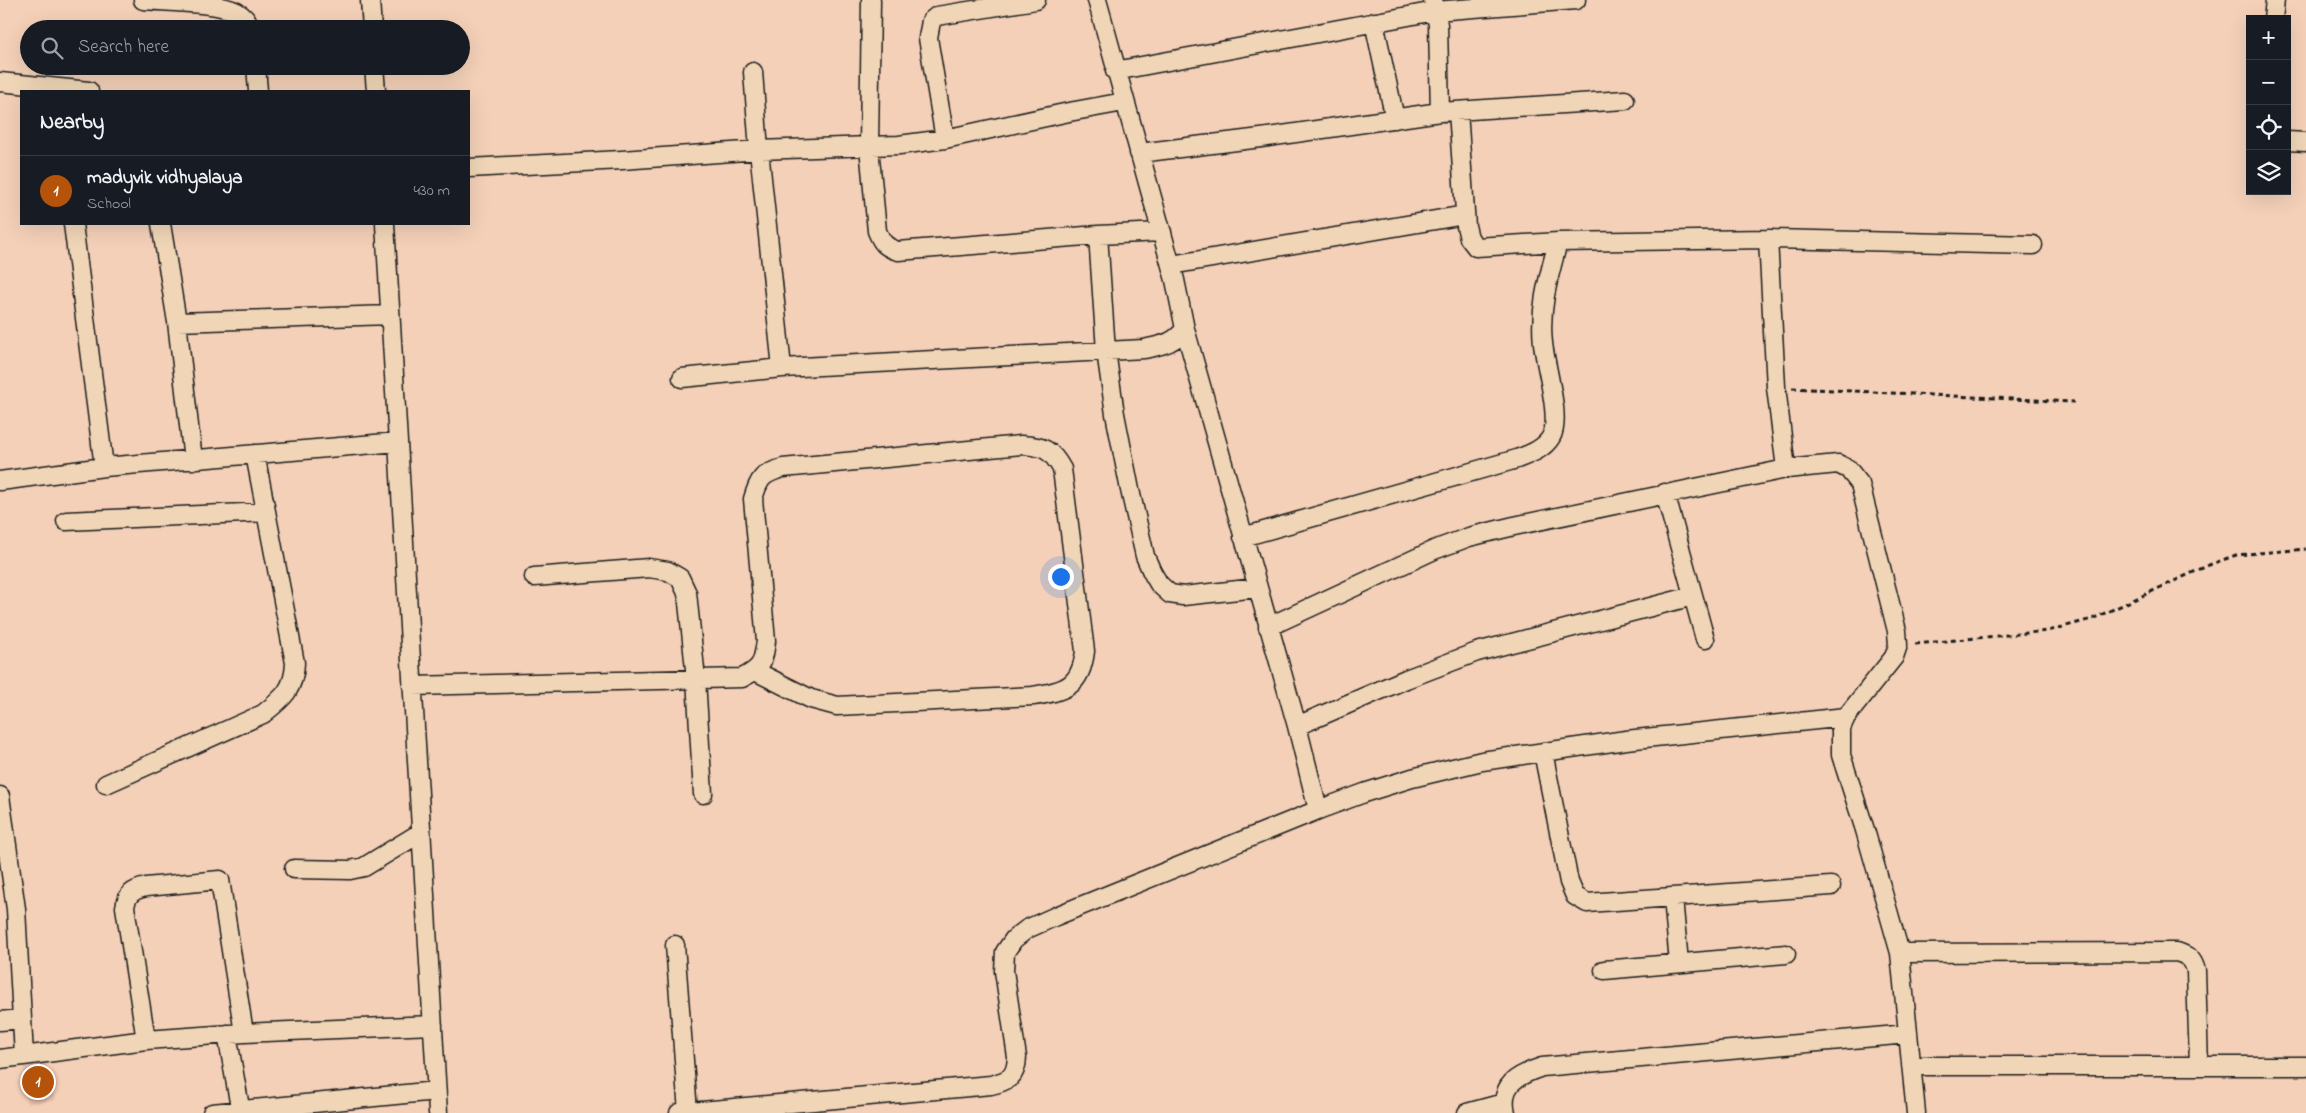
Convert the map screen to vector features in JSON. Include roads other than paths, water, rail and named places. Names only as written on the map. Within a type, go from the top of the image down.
[{"type":"street","points":[[143,0],[220,7],[235,11],[247,20]]},
{"type":"street","points":[[370,0],[371,20]]},
{"type":"street","points":[[871,0],[870,147],[877,231],[881,243],[887,248],[898,250],[1162,232]]},
{"type":"street","points":[[945,139],[928,38],[931,21],[937,16],[1036,0]]},
{"type":"street","points":[[1097,0],[1115,71],[1162,232],[1185,329],[1297,726],[1318,810]]},
{"type":"street","points":[[1115,71],[1374,22],[1434,5],[1576,0]]},
{"type":"street","points":[[2273,15],[2275,0]]},
{"type":"street","points":[[1434,5],[1438,25],[1440,112]]},
{"type":"street","points":[[1374,22],[1395,119]]},
{"type":"street","points":[[754,72],[759,150],[782,368]]},
{"type":"street","points":[[257,75],[258,90]]},
{"type":"street","points":[[375,75],[376,90]]},
{"type":"street","points":[[0,82],[80,90]]},
{"type":"street","points":[[1139,152],[1270,137],[1440,112],[1625,100]]},
{"type":"street","points":[[470,168],[759,150],[870,147],[920,143],[1124,102]]},
{"type":"street","points":[[1458,111],[1465,215],[1469,238],[1476,247],[1558,242],[1768,239],[2033,245]]},
{"type":"street","points":[[2291,141],[2306,142]]},
{"type":"street","points":[[1171,266],[1465,215]]},
{"type":"street","points":[[72,225],[104,467]]},
{"type":"street","points":[[160,225],[177,322],[193,460]]},
{"type":"street","points":[[385,225],[438,1113]]},
{"type":"street","points":[[1098,235],[1106,351],[1115,414],[1145,556],[1152,572],[1159,584],[1170,594],[1183,596],[1257,588]]},
{"type":"street","points":[[1768,239],[1776,387],[1786,469]]},
{"type":"street","points":[[1243,537],[1517,459],[1539,449],[1552,436],[1556,419],[1543,344],[1542,323],[1546,284],[1558,242]]},
{"type":"street","points":[[177,322],[390,315]]},
{"type":"street","points":[[682,378],[782,368],[1144,349],[1163,345],[1177,339],[1185,329]]},
{"type":"street","points":[[0,481],[104,467],[398,442]]},
{"type":"street","points":[[412,686],[742,678],[756,671],[763,661],[766,642],[753,499],[757,484],[765,474],[783,468],[1021,445],[1039,446],[1054,454],[1062,468],[1085,651],[1083,670],[1073,682],[1056,692],[1034,696],[837,706],[811,699],[756,671]]},
{"type":"street","points":[[106,784],[263,714],[285,696],[294,678],[295,663],[255,454]]},
{"type":"street","points":[[1268,627],[1400,565],[1469,537],[1665,493],[1786,469],[1838,464],[1855,476],[1860,484],[1897,631],[1898,645],[1894,657],[1846,717],[1841,728],[1841,755],[1865,830],[1900,953],[1916,1113]]},
{"type":"street","points":[[1665,493],[1705,639]]},
{"type":"street","points":[[66,521],[266,512]]},
{"type":"street","points":[[534,577],[649,568],[668,570],[680,578],[687,592],[696,679],[703,794]]},
{"type":"street","points":[[1297,726],[1406,679],[1477,652],[1693,596]]},
{"type":"street","points":[[675,945],[684,1113],[991,1085],[1007,1080],[1016,1071],[1017,1057],[1004,971],[1005,952],[1014,939],[1027,930],[1056,916],[1318,810],[1412,778],[1482,761],[1626,740],[1846,717]]},
{"type":"street","points":[[1543,752],[1569,882],[1575,896],[1587,903],[1831,886]]},
{"type":"street","points":[[0,796],[16,909],[24,1056]]},
{"type":"street","points":[[294,869],[350,870],[364,867],[420,833]]},
{"type":"street","points":[[146,1040],[125,907],[127,897],[134,890],[146,887],[220,880],[241,1112]]},
{"type":"street","points":[[1673,898],[1679,963]]},
{"type":"street","points":[[1900,953],[2177,952],[2187,955],[2193,961],[2196,971],[2199,1066]]},
{"type":"street","points":[[1604,970],[1786,954]]},
{"type":"street","points":[[0,1022],[22,1019]]},
{"type":"street","points":[[0,1059],[146,1040],[235,1033],[433,1024]]},
{"type":"street","points":[[1467,1113],[1505,1108],[1507,1088],[1522,1074],[1542,1068],[1908,1034]]},
{"type":"street","points":[[1911,1066],[2306,1066]]},
{"type":"street","points":[[212,1113],[241,1112],[436,1090]]},
{"type":"place","name":"madyvik vidhyalaya","points":[[38,1082]]}]
